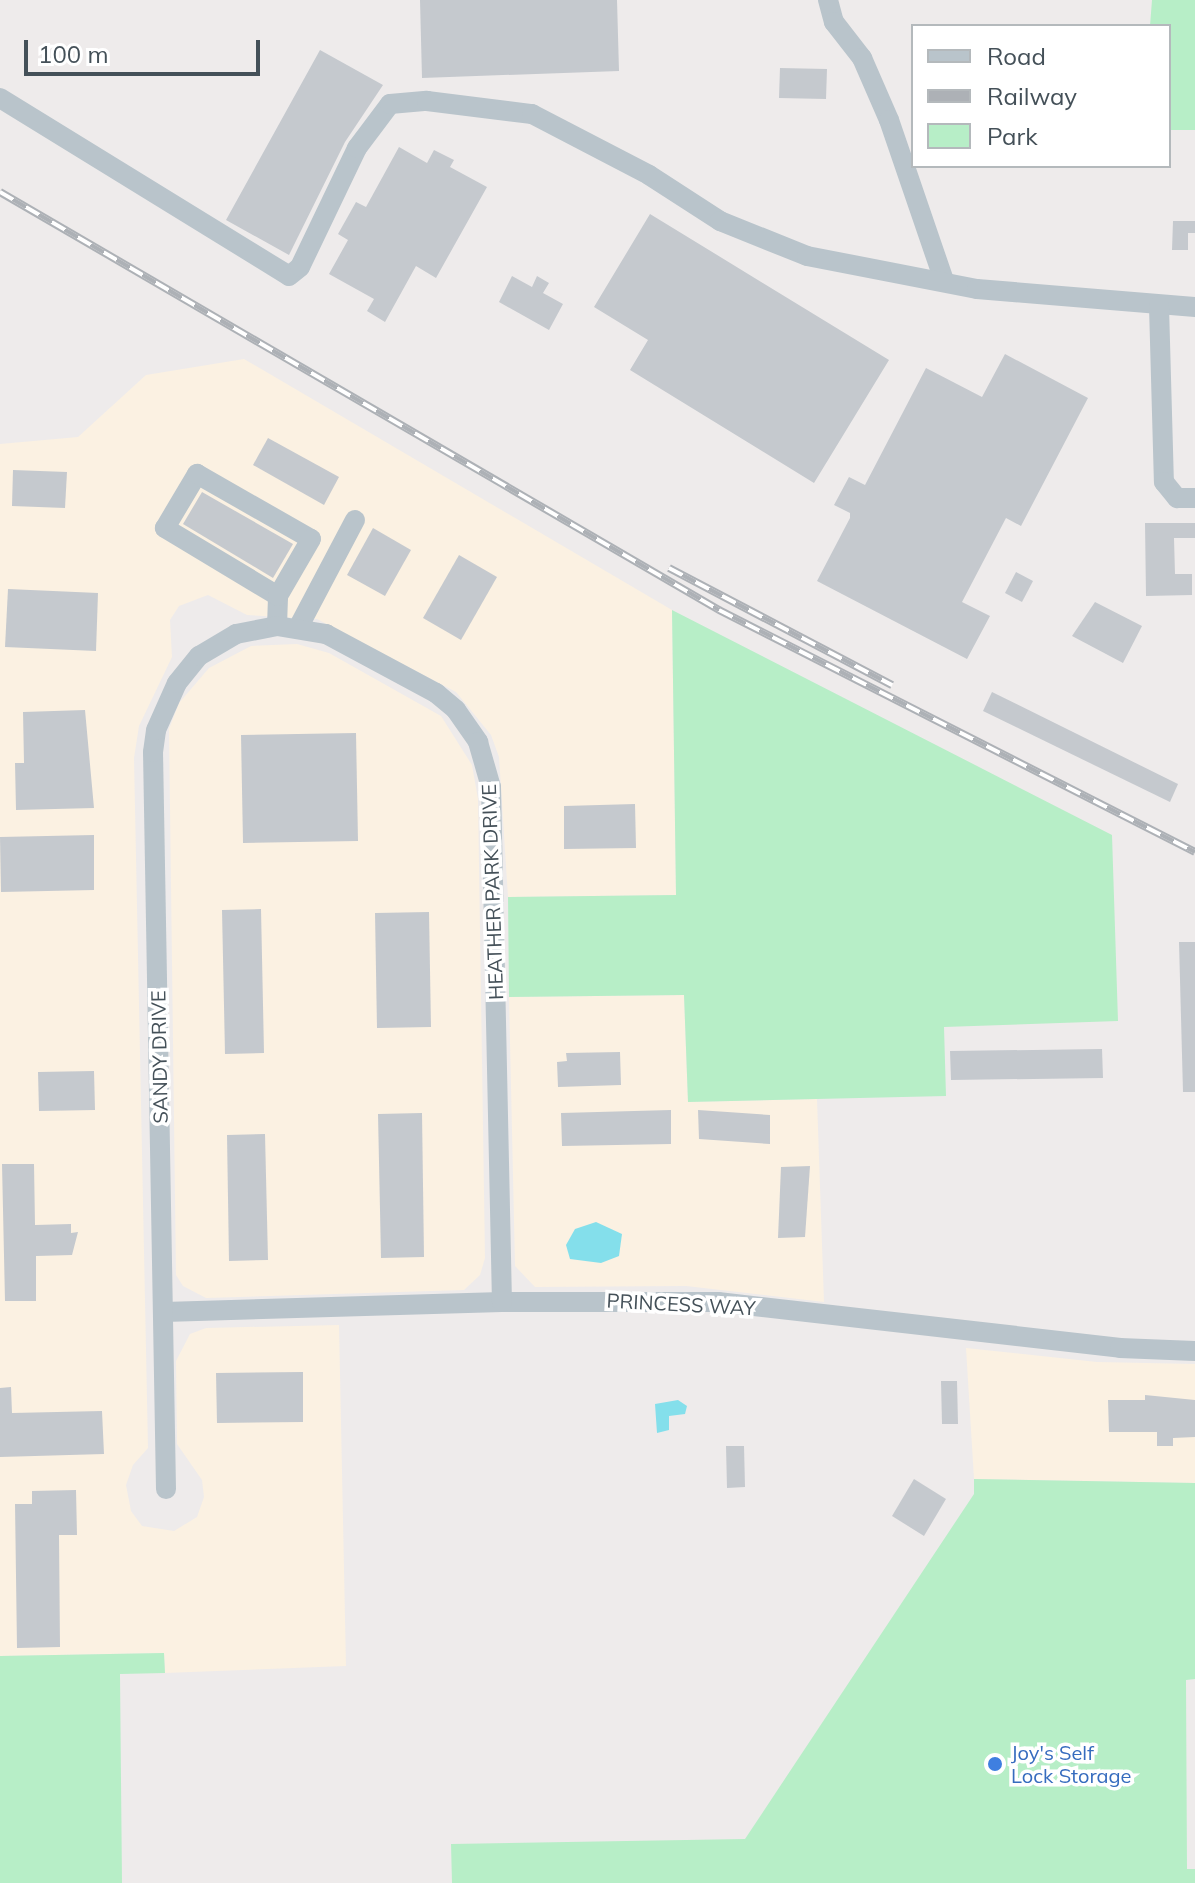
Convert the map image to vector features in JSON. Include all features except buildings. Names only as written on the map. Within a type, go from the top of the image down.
[{"type":"street","points":[[828,0],[834,22],[862,58],[889,120],[944,281]]},
{"type":"street","points":[[0,98],[289,276],[300,267],[357,148],[390,104],[427,101],[532,114],[749,233],[807,256],[944,281],[1159,306],[1195,307]]},
{"type":"street","points":[[1159,306],[1164,482],[1177,498],[1195,498]]},
{"type":"street","points":[[277,626],[278,596],[311,539],[197,474],[165,528],[278,596]]},
{"type":"street","points":[[298,628],[355,520]]},
{"type":"street","name":"HEATHER PARK DRIVE","points":[[210,639],[277,626],[298,628],[357,648],[436,693],[468,725],[486,763],[491,787],[502,1302]]},
{"type":"street","name":"SANDY DRIVE","points":[[166,1489],[153,752],[168,697],[210,639]]},
{"type":"street","name":"PRINCESS WAY","points":[[164,1312],[502,1302],[718,1302],[1120,1348],[1195,1351]]},
{"type":"shaded area","points":[[244,359],[672,610],[676,895],[508,897],[499,757],[491,735],[456,692],[317,619],[247,615],[208,595],[179,606],[170,620],[172,657],[139,726],[134,758],[148,1448],[133,1465],[126,1485],[131,1511],[142,1526],[174,1531],[197,1517],[204,1497],[202,1480],[177,1444],[176,1361],[190,1334],[206,1328],[339,1325],[346,1666],[165,1673],[164,1653],[0,1656],[0,444],[78,437],[146,375]]},
{"type":"shaded area","points":[[297,644],[329,653],[441,716],[472,765],[478,799],[485,1258],[480,1275],[464,1290],[206,1298],[183,1286],[176,1275],[169,729],[179,703],[209,668],[251,646]]},
{"type":"shaded area","points":[[684,995],[688,1102],[817,1099],[824,1302],[686,1286],[535,1287],[515,1266],[509,997]]},
{"type":"shaded area","points":[[966,1348],[1097,1362],[1195,1364],[1195,1483],[974,1479]]},
{"type":"green space","points":[[1152,0],[1195,0],[1195,130],[1171,130],[1171,24],[1150,24]]},
{"type":"green space","points":[[672,610],[1112,835],[1118,1021],[944,1027],[946,1096],[688,1102],[684,995],[509,997],[508,897],[676,895]]},
{"type":"green space","points":[[974,1479],[1195,1483],[1195,1679],[1186,1680],[1187,1869],[1195,1869],[1195,1883],[452,1883],[451,1844],[745,1839],[974,1494]]},
{"type":"green space","points":[[164,1653],[165,1673],[120,1674],[122,1883],[0,1883],[0,1656]]},
{"type":"water","points":[[596,1222],[622,1234],[619,1256],[601,1263],[570,1259],[566,1245],[575,1229]]},
{"type":"water","points":[[678,1400],[687,1406],[685,1414],[669,1416],[669,1430],[657,1433],[655,1404]]},
{"type":"railway","points":[[0,192],[719,610],[1195,852]]},
{"type":"railway","points":[[669,568],[892,685]]},
{"type":"place","name":"Joy's Self Lock Storage","points":[[995,1764]]}]
